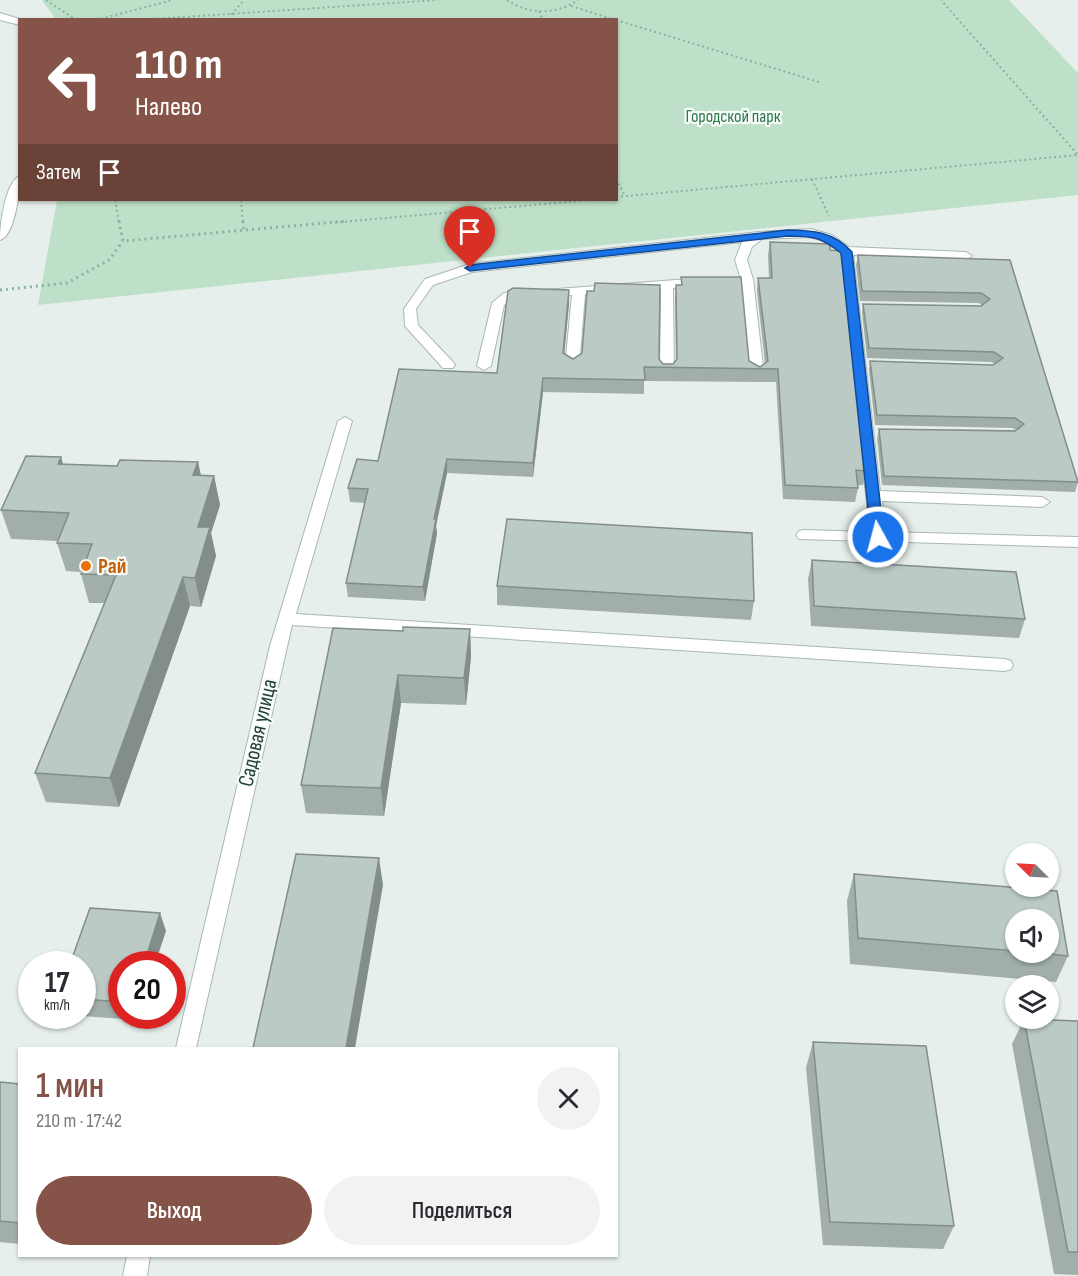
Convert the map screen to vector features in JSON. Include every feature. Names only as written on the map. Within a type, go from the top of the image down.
[{"type":"street","points":[[0,16],[9,21],[18,22]]},
{"type":"street","points":[[0,236],[18,186]]},
{"type":"lane","points":[[448,365],[412,326],[410,309],[429,282],[470,268],[759,236],[811,233],[828,238],[846,252],[966,256]]},
{"type":"lane","points":[[757,375],[741,260],[746,245],[759,236]]},
{"type":"lane","points":[[846,252],[857,307],[871,431],[873,496],[878,537]]},
{"type":"lane","points":[[484,366],[498,303],[509,296],[713,281]]},
{"type":"lane","points":[[667,284],[667,373]]},
{"type":"lane","points":[[572,367],[579,291]]},
{"type":"lane","name":"Садовая улица","points":[[186,1047],[274,662],[345,421]]},
{"type":"lane","points":[[873,496],[1042,502]]},
{"type":"lane","points":[[804,535],[1078,542]]},
{"type":"lane","points":[[286,619],[1005,665]]},
{"type":"lane","points":[[135,1276],[140,1257]]},
{"type":"path","points":[[46,0],[73,18]]},
{"type":"path","points":[[104,18],[173,0]]},
{"type":"path","points":[[232,18],[232,14],[244,0]]},
{"type":"path","points":[[169,18],[438,0]]},
{"type":"path","points":[[507,0],[519,8],[539,11],[570,6],[609,18]]},
{"type":"path","points":[[570,6],[578,0]]},
{"type":"path","points":[[618,197],[1078,155],[941,0]]},
{"type":"path","points":[[539,11],[542,18]]},
{"type":"path","points":[[618,21],[819,82]]},
{"type":"path","points":[[618,183],[625,196]]},
{"type":"path","points":[[0,290],[67,283],[109,260],[123,241],[115,201]]},
{"type":"path","points":[[241,201],[244,230]]},
{"type":"path","points":[[123,241],[578,201]]},
{"type":"green space","name":"Городской парк","points":[[42,0],[1009,0],[1078,73],[1078,195],[38,305],[57,201],[618,201],[618,18],[55,18]]},
{"type":"building","points":[[770,242],[830,244],[830,250],[841,251],[866,471],[856,470],[858,488],[785,485],[778,369],[644,367],[645,380],[543,378],[533,463],[447,459],[423,587],[346,583],[368,489],[348,488],[357,459],[378,461],[399,369],[497,373],[508,291],[513,288],[569,290],[563,353],[573,359],[582,353],[587,291],[594,291],[595,283],[660,285],[659,359],[663,364],[673,364],[677,359],[676,285],[682,285],[681,277],[741,277],[749,361],[760,367],[768,361],[758,278],[772,278]]},
{"type":"building","points":[[858,255],[1010,260],[1078,482],[884,476],[879,429],[1015,431],[1024,424],[1015,418],[877,415],[870,361],[993,365],[1003,358],[994,352],[869,348],[863,304],[981,306],[990,299],[981,293],[862,291]]},
{"type":"building","points":[[26,456],[61,457],[58,464],[117,466],[120,460],[198,462],[193,475],[214,476],[198,527],[210,527],[195,578],[183,577],[110,778],[35,773],[116,575],[81,574],[92,544],[57,543],[69,513],[1,510]]},
{"type":"building","points":[[507,519],[752,533],[754,601],[497,586]]},
{"type":"building","points":[[812,560],[1016,572],[1025,619],[814,606]]},
{"type":"building","points":[[403,627],[470,629],[464,678],[398,675],[381,788],[301,785],[333,628],[403,631]]},
{"type":"building","points":[[296,854],[379,858],[346,1047],[253,1047]]},
{"type":"building","points":[[854,874],[1005,887],[1005,897],[1058,897],[1068,956],[1059,955],[1059,909],[1005,909],[1005,950],[858,938]]},
{"type":"building","points":[[90,908],[160,913],[148,951],[108,951],[108,1001],[96,1000],[96,951],[75,951]]},
{"type":"building","points":[[1059,1020],[1078,1021],[1078,1252],[1068,1252],[1026,1029],[1059,1029]]},
{"type":"building","points":[[813,1042],[926,1046],[954,1226],[830,1222]]},
{"type":"building","points":[[0,1082],[18,1084],[18,1223],[0,1221]]},
{"type":"place","name":"Рай","points":[[86,566]]},
{"type":"route","points":[[470,268],[788,233],[811,233],[828,238],[846,252],[878,537]]}]
